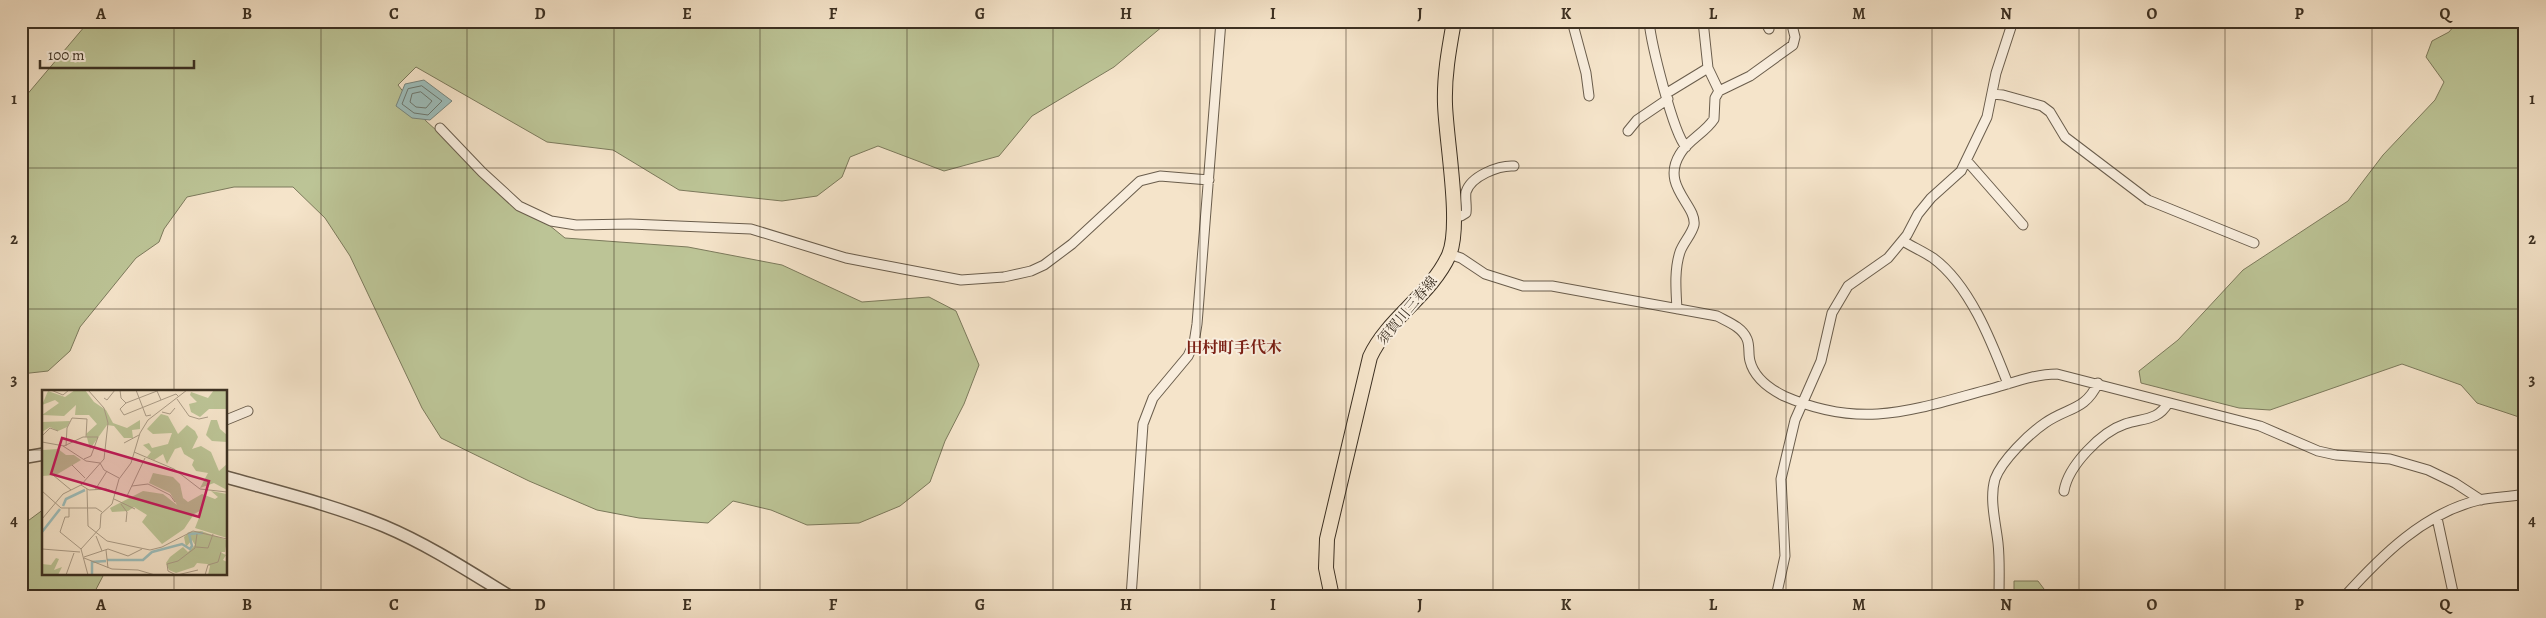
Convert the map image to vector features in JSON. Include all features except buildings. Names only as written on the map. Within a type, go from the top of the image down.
[{"type":"main road","name":"須賀川三春線","points":[[1332,597],[1326,568],[1327,539],[1370,357],[1385,333],[1432,281],[1449,254],[1453,212],[1445,74],[1454,21]]},
{"type":"street","points":[[1130,597],[1143,424],[1153,398],[1188,356],[1194,343],[1204,253],[1221,21]]},
{"type":"street","points":[[1572,21],[1586,73],[1589,96]]},
{"type":"street","points":[[1649,21],[1654,48],[1676,128],[1686,147]]},
{"type":"street","points":[[1703,21],[1708,68],[1719,91]]},
{"type":"street","points":[[1677,309],[1680,254],[1694,225],[1691,212],[1677,188],[1674,174],[1677,158],[1714,119],[1715,98],[1719,91],[1744,80],[1789,50],[1793,45],[1795,37],[1791,21]]},
{"type":"street","points":[[1776,597],[1785,556],[1781,479],[1802,402],[1821,361],[1837,302],[1848,286],[1880,266],[1903,241],[1918,214],[1931,198],[1954,179],[1967,161],[1987,117],[2013,21]]},
{"type":"street","points":[[1628,131],[1637,120],[1708,68]]},
{"type":"street","points":[[1992,94],[2003,95],[2046,109],[2050,112],[2064,137],[2148,200],[2254,243]]},
{"type":"street","points":[[440,128],[482,172],[519,206],[551,221],[576,225],[630,224],[751,229],[846,258],[961,280],[1004,277],[1031,271],[1044,265],[1078,238],[1140,181],[1160,176],[1209,180]]},
{"type":"street","points":[[1967,161],[2022,225]]},
{"type":"street","points":[[1453,212],[1461,216],[1466,213],[1466,193],[1470,185],[1481,176],[1495,169],[1514,166]]},
{"type":"street","points":[[1903,241],[1934,259],[1962,290],[1982,323],[2008,384]]},
{"type":"street","points":[[1449,254],[1461,258],[1485,274],[1523,286],[1552,286],[1623,297],[1717,316],[1739,328],[1746,338],[1750,360],[1757,375],[1783,395],[1818,409],[1834,413],[1874,414],[1915,409],[2047,374],[2098,383],[2260,426],[2318,451],[2390,459],[2428,470],[2455,483],[2481,500]]},
{"type":"street","points":[[1999,597],[1998,544],[1994,497],[1995,480],[2000,469],[2019,446],[2044,423],[2087,401],[2098,383]]},
{"type":"street","points":[[2064,491],[2068,475],[2081,456],[2114,428],[2153,418],[2164,411],[2168,403]]},
{"type":"street","points":[[228,419],[248,411]]},
{"type":"street","points":[[21,458],[42,454]]},
{"type":"street","points":[[228,478],[327,505],[384,526],[429,548],[511,597]]},
{"type":"street","points":[[2344,597],[2373,565],[2407,536],[2437,518],[2481,500],[2525,494]]},
{"type":"street","points":[[2437,518],[2454,597]]},
{"type":"green space","points":[[86,21],[1169,21],[1114,67],[1032,116],[999,156],[944,171],[878,146],[850,157],[842,177],[817,196],[782,201],[679,190],[613,150],[547,142],[416,67],[398,85],[426,121],[470,161],[565,238],[688,247],[782,265],[862,302],[929,297],[956,311],[979,365],[964,404],[945,441],[930,482],[900,506],[859,523],[807,525],[771,510],[733,501],[708,523],[639,518],[597,510],[529,481],[441,438],[422,408],[350,256],[325,218],[293,187],[234,187],[187,197],[164,229],[159,242],[136,258],[80,327],[70,351],[48,371],[21,374],[21,99],[25,97],[85,26]]},
{"type":"green space","points":[[2458,21],[2525,21],[2525,419],[2477,403],[2461,385],[2402,364],[2270,410],[2239,408],[2141,383],[2139,371],[2178,340],[2243,270],[2348,201],[2383,155],[2435,100],[2444,82],[2426,57],[2432,41],[2449,32]]},
{"type":"green space","points":[[42,510],[42,576],[103,576],[92,597],[21,597],[21,526]]},
{"type":"green space","points":[[2014,581],[2038,581],[2050,597],[2014,597]]},
{"type":"water","points":[[424,80],[452,101],[430,120],[412,118],[396,106],[405,84]]},
{"type":"district","name":"田村町手代木","points":[[1234,347]]}]
